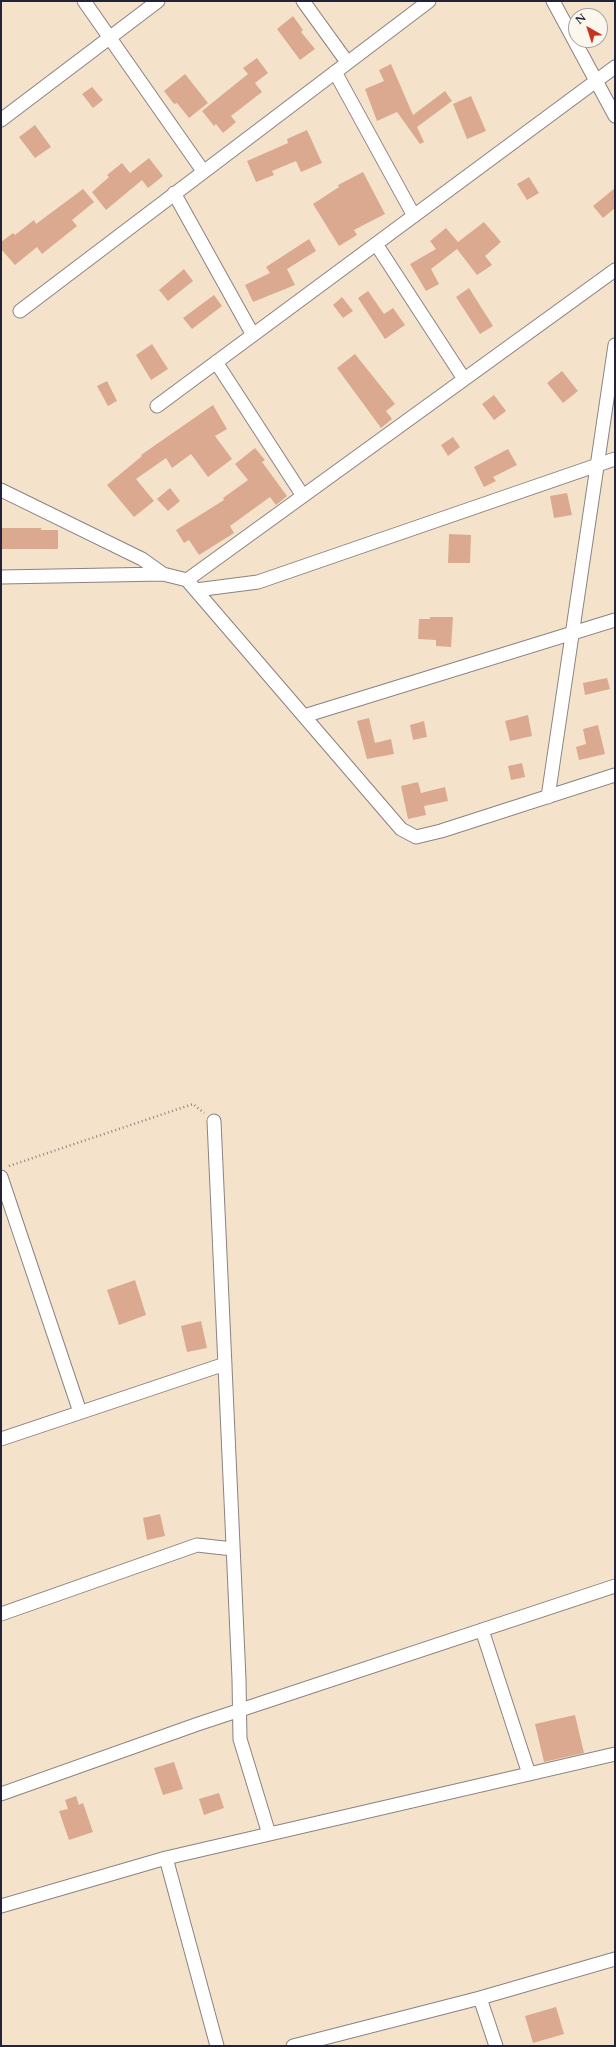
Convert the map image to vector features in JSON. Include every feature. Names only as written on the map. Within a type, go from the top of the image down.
[{"type":"street","points":[[84,1],[203,171]]},
{"type":"street","points":[[1,120],[158,1]]},
{"type":"street","points":[[304,1],[347,62]]},
{"type":"street","points":[[20,311],[429,1]]},
{"type":"street","points":[[553,1],[615,116]]},
{"type":"street","points":[[157,406],[615,67]]},
{"type":"street","points":[[334,72],[414,216]]},
{"type":"street","points":[[174,193],[253,335]]},
{"type":"street","points":[[376,244],[464,379]]},
{"type":"street","points":[[187,580],[615,270]]},
{"type":"street","points":[[548,796],[615,345]]},
{"type":"street","points":[[216,362],[303,496]]},
{"type":"street","points":[[196,590],[258,582],[615,459]]},
{"type":"street","points":[[1,490],[142,559],[163,574]]},
{"type":"street","points":[[1,577],[163,574],[187,580],[401,829],[416,837],[441,831],[615,775]]},
{"type":"street","points":[[304,716],[615,620]]},
{"type":"street","points":[[214,1121],[240,1710],[240,1739],[269,1834]]},
{"type":"street","points":[[5,1172],[80,1412]]},
{"type":"street","points":[[1,1439],[225,1364]]},
{"type":"street","points":[[1,1614],[198,1545],[233,1549]]},
{"type":"street","points":[[1,1794],[240,1710],[615,1586]]},
{"type":"street","points":[[482,1630],[529,1774]]},
{"type":"street","points":[[1,1906],[166,1858],[615,1754]]},
{"type":"street","points":[[166,1858],[216,2046]]},
{"type":"street","points":[[293,2046],[480,1998],[615,1959]]},
{"type":"street","points":[[480,1998],[496,2046]]},
{"type":"path","points":[[5,1172],[193,1104],[214,1121]]},
{"type":"building","points":[[293,16],[303,30],[301,32],[315,49],[300,60],[277,29]]},
{"type":"building","points":[[257,58],[268,73],[255,83],[262,92],[231,116],[236,122],[223,133],[216,124],[214,126],[202,111],[248,74],[243,68]]},
{"type":"building","points":[[391,64],[413,115],[445,91],[452,101],[417,127],[424,142],[420,144],[397,112],[377,121],[365,89],[384,81],[379,70]]},
{"type":"building","points":[[185,74],[208,103],[189,118],[177,103],[174,104],[164,91]]},
{"type":"building","points":[[92,87],[103,100],[93,108],[82,94]]},
{"type":"building","points":[[471,96],[486,131],[467,139],[453,104]]},
{"type":"building","points":[[35,125],[51,147],[35,158],[19,137]]},
{"type":"building","points":[[307,130],[322,163],[301,172],[296,161],[272,171],[274,175],[256,182],[247,161],[288,143],[287,139]]},
{"type":"building","points":[[149,158],[163,176],[148,188],[142,180],[106,210],[92,192],[109,177],[107,175],[122,163],[130,173]]},
{"type":"building","points":[[363,172],[385,214],[354,230],[357,235],[339,246],[313,204],[339,187],[338,185]]},
{"type":"building","points":[[529,177],[539,193],[527,200],[517,184]]},
{"type":"building","points":[[615,188],[615,208],[603,218],[593,206]]},
{"type":"building","points":[[83,189],[94,202],[72,220],[77,226],[42,254],[37,247],[15,265],[1,249],[1,242],[13,233],[15,235],[34,220],[36,224]]},
{"type":"building","points":[[484,222],[501,242],[485,256],[492,265],[477,275],[457,249],[431,269],[439,284],[426,291],[410,264],[436,249],[430,241],[446,228],[458,242]]},
{"type":"building","points":[[309,239],[316,251],[287,269],[295,285],[253,302],[245,285],[270,273],[266,267]]},
{"type":"building","points":[[184,269],[193,281],[168,301],[159,290]]},
{"type":"building","points":[[469,288],[493,326],[480,334],[456,297]]},
{"type":"building","points":[[368,291],[384,314],[393,308],[405,325],[385,339],[358,298]]},
{"type":"building","points":[[214,295],[222,306],[192,329],[183,318]]},
{"type":"building","points":[[342,297],[353,311],[343,318],[333,305]]},
{"type":"building","points":[[152,344],[168,369],[151,380],[136,355]]},
{"type":"building","points":[[355,354],[395,404],[386,411],[392,419],[381,428],[337,368]]},
{"type":"building","points":[[562,371],[578,391],[563,403],[547,383]]},
{"type":"building","points":[[107,381],[117,401],[108,406],[97,386]]},
{"type":"building","points":[[494,395],[506,411],[494,420],[482,404]]},
{"type":"building","points":[[213,405],[227,429],[215,436],[232,459],[208,477],[191,454],[172,468],[166,458],[136,479],[154,501],[134,517],[107,485],[142,456],[141,455]]},
{"type":"building","points":[[453,437],[460,447],[448,456],[441,445]]},
{"type":"building","points":[[255,448],[265,460],[262,462],[287,496],[276,505],[270,497],[230,526],[234,533],[199,555],[189,540],[184,543],[176,530],[224,500],[223,498],[248,480],[235,464]]},
{"type":"building","points":[[508,449],[517,465],[493,477],[496,481],[484,487],[474,467]]},
{"type":"building","points":[[170,488],[180,501],[168,511],[157,499]]},
{"type":"building","points":[[567,493],[572,515],[554,518],[550,496]]},
{"type":"building","points":[[1,528],[41,528],[41,530],[58,530],[58,549],[1,549]]},
{"type":"building","points":[[449,534],[471,535],[470,563],[448,563]]},
{"type":"building","points":[[430,617],[453,617],[451,647],[436,646],[436,640],[418,639],[419,619],[430,619]]},
{"type":"building","points":[[607,678],[610,689],[585,695],[583,683]]},
{"type":"building","points":[[528,715],[532,736],[510,741],[505,721]]},
{"type":"building","points":[[369,718],[375,743],[391,739],[394,754],[367,759],[357,721]]},
{"type":"building","points":[[424,721],[427,737],[413,740],[410,725]]},
{"type":"building","points":[[598,725],[605,754],[579,760],[576,747],[586,744],[583,729]]},
{"type":"building","points":[[522,763],[525,777],[511,780],[508,766]]},
{"type":"building","points":[[418,782],[421,793],[445,787],[448,801],[424,806],[426,815],[408,819],[401,786]]},
{"type":"building","points":[[135,1280],[146,1315],[119,1325],[107,1290]]},
{"type":"building","points":[[201,1321],[207,1348],[187,1352],[181,1326]]},
{"type":"building","points":[[160,1514],[165,1536],[147,1540],[143,1518]]},
{"type":"building","points":[[575,1715],[584,1753],[544,1762],[535,1724]]},
{"type":"building","points":[[174,1762],[183,1789],[163,1795],[154,1768]]},
{"type":"building","points":[[219,1793],[224,1808],[204,1815],[199,1799]]},
{"type":"building","points":[[76,1796],[79,1805],[83,1803],[93,1832],[69,1840],[59,1811],[68,1809],[65,1800]]},
{"type":"building","points":[[556,2007],[564,2034],[533,2043],[525,2016]]}]
